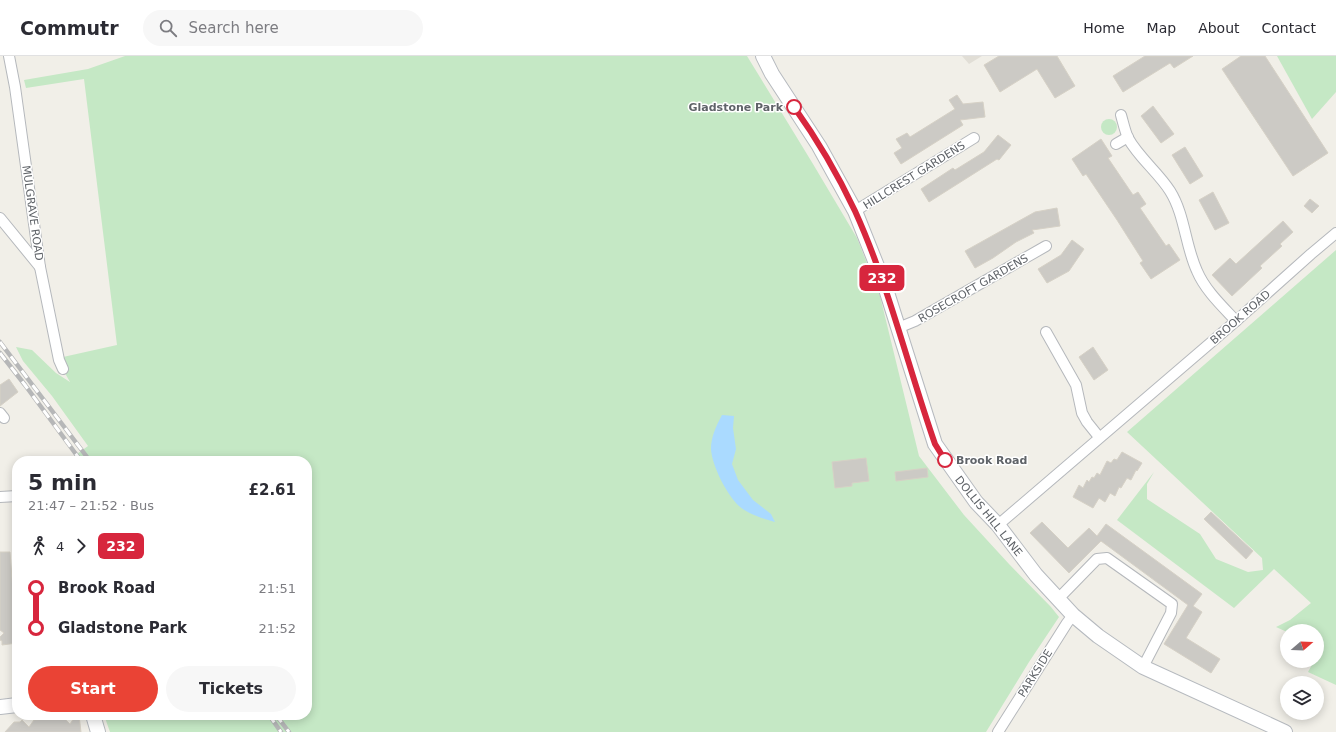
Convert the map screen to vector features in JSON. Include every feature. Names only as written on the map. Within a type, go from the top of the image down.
[{"type":"street","name":"MULGRAVE ROAD","points":[[9,56],[15,87],[40,267],[59,360],[63,369]]},
{"type":"street","name":"DOLLIS HILL LANE","points":[[763,56],[772,74],[819,146],[855,211],[879,271],[935,444],[976,502],[998,525],[1036,575],[1073,616],[1098,636],[1143,667],[1285,732]]},
{"type":"street","points":[[1121,115],[1128,137],[1138,153],[1169,190],[1178,207],[1185,226],[1191,254],[1197,271],[1211,293],[1236,321]]},
{"type":"street","points":[[1116,144],[1128,137]]},
{"type":"street","name":"HILLCREST GARDENS","points":[[855,211],[974,138]]},
{"type":"street","points":[[0,218],[40,267]]},
{"type":"street","name":"BROOK ROAD","points":[[998,525],[1236,321],[1336,233]]},
{"type":"street","name":"ROSECROFT GARDENS","points":[[898,328],[915,321],[1046,246]]},
{"type":"street","points":[[1046,332],[1076,385],[1082,413],[1099,438]]},
{"type":"street","points":[[0,497],[12,496]]},
{"type":"street","points":[[1058,599],[1097,559],[1107,558],[1172,604],[1171,613],[1143,667]]},
{"type":"street","name":"PARKSIDE","points":[[998,732],[1067,623],[1073,616]]},
{"type":"street","points":[[0,707],[12,706]]},
{"type":"street","points":[[94,720],[98,732]]},
{"type":"shaded area","points":[[962,56],[982,56],[969,64]]},
{"type":"green space","name":"Gladstone Park","points":[[125,56],[747,56],[857,238],[880,296],[919,456],[964,515],[1059,617],[1029,662],[986,732],[110,732],[106,720],[312,720],[312,456],[74,456],[88,446],[52,396],[23,361],[16,347],[32,350],[56,373],[70,382],[62,368],[63,357],[117,345],[84,79],[26,88],[24,80],[88,69]]},
{"type":"green space","points":[[1277,56],[1336,56],[1336,92],[1312,119]]},
{"type":"green space","points":[[1109,119],[1115,121],[1117,127],[1115,133],[1109,135],[1103,133],[1101,127],[1103,121]]},
{"type":"green space","points":[[1336,250],[1336,685],[1324,679],[1324,676],[1317,676],[1308,672],[1310,668],[1324,668],[1324,624],[1282,624],[1290,620],[1311,603],[1274,569],[1234,608],[1117,520],[1154,472],[1147,484],[1147,499],[1200,534],[1216,559],[1248,572],[1263,570],[1262,558],[1127,432]]},
{"type":"water","points":[[722,415],[734,416],[733,428],[736,449],[732,464],[738,480],[753,500],[771,514],[775,522],[756,516],[742,509],[734,501],[717,472],[711,449],[714,432]]},
{"type":"building","points":[[999,56],[1057,56],[1075,86],[1055,98],[1037,69],[1000,92],[984,65]]},
{"type":"building","points":[[1145,56],[1193,56],[1174,68],[1170,63],[1123,92],[1113,76]]},
{"type":"building","points":[[1241,56],[1265,56],[1328,153],[1293,176],[1222,69]]},
{"type":"building","points":[[957,95],[963,104],[983,102],[985,117],[960,120],[963,125],[901,164],[894,153],[902,148],[896,139],[907,133],[910,137],[955,109],[949,100]]},
{"type":"building","points":[[1153,106],[1174,134],[1161,143],[1141,116]]},
{"type":"building","points":[[998,135],[1011,145],[999,160],[997,159],[929,202],[921,189],[953,168],[955,170],[984,152]]},
{"type":"building","points":[[1101,139],[1112,156],[1108,158],[1133,195],[1138,192],[1146,204],[1140,208],[1166,246],[1169,244],[1180,260],[1151,279],[1140,263],[1143,261],[1117,220],[1086,174],[1083,176],[1072,159]]},
{"type":"building","points":[[1185,147],[1203,176],[1190,184],[1172,155]]},
{"type":"building","points":[[1213,192],[1229,223],[1215,230],[1199,200]]},
{"type":"building","points":[[1310,199],[1319,206],[1312,213],[1304,206]]},
{"type":"building","points":[[1057,208],[1060,226],[1032,230],[1034,233],[1016,242],[975,268],[965,251],[1035,212]]},
{"type":"building","points":[[1283,221],[1293,232],[1280,244],[1282,246],[1260,266],[1262,268],[1232,296],[1212,275],[1230,258],[1236,264]]},
{"type":"building","points":[[1072,240],[1084,249],[1069,271],[1047,283],[1038,269],[1061,255]]},
{"type":"building","points":[[1093,347],[1108,370],[1094,380],[1079,357]]},
{"type":"building","points":[[9,379],[18,392],[0,406],[0,385]]},
{"type":"building","points":[[1122,452],[1142,463],[1137,471],[1136,470],[1131,480],[1127,478],[1121,488],[1119,487],[1115,496],[1110,493],[1105,502],[1099,498],[1093,508],[1073,497],[1079,485],[1083,488],[1087,480],[1089,482],[1097,473],[1100,475],[1107,461],[1111,463],[1114,459],[1117,460]]},
{"type":"building","points":[[866,458],[869,481],[852,483],[852,486],[835,488],[832,462]]},
{"type":"building","points":[[927,468],[928,477],[896,481],[895,472]]},
{"type":"building","points":[[1211,512],[1253,551],[1246,559],[1204,519]]},
{"type":"building","points":[[1042,522],[1068,548],[1089,528],[1097,536],[1106,524],[1202,594],[1193,606],[1202,612],[1186,638],[1220,659],[1211,673],[1164,644],[1188,605],[1101,541],[1069,573],[1030,533]]},
{"type":"building","points":[[0,552],[10,552],[12,578],[12,644],[2,645],[0,637],[4,633],[0,630]]},
{"type":"building","points":[[22,720],[29,727],[34,720],[66,720],[70,724],[73,720],[80,720],[81,732],[5,732],[14,722],[20,722]]},
{"type":"railway","points":[[0,342],[86,456]]},
{"type":"railway","points":[[0,353],[77,456]]},
{"type":"railway","points":[[273,720],[281,732]]},
{"type":"railway","points":[[280,720],[289,732]]},
{"type":"bus line","name":"232","points":[[794,107],[819,146],[855,211],[879,271],[935,444],[945,460]]},
{"type":"place","name":"Gladstone Park","points":[[794,107]]},
{"type":"place","name":"Brook Road","points":[[945,460]]}]
